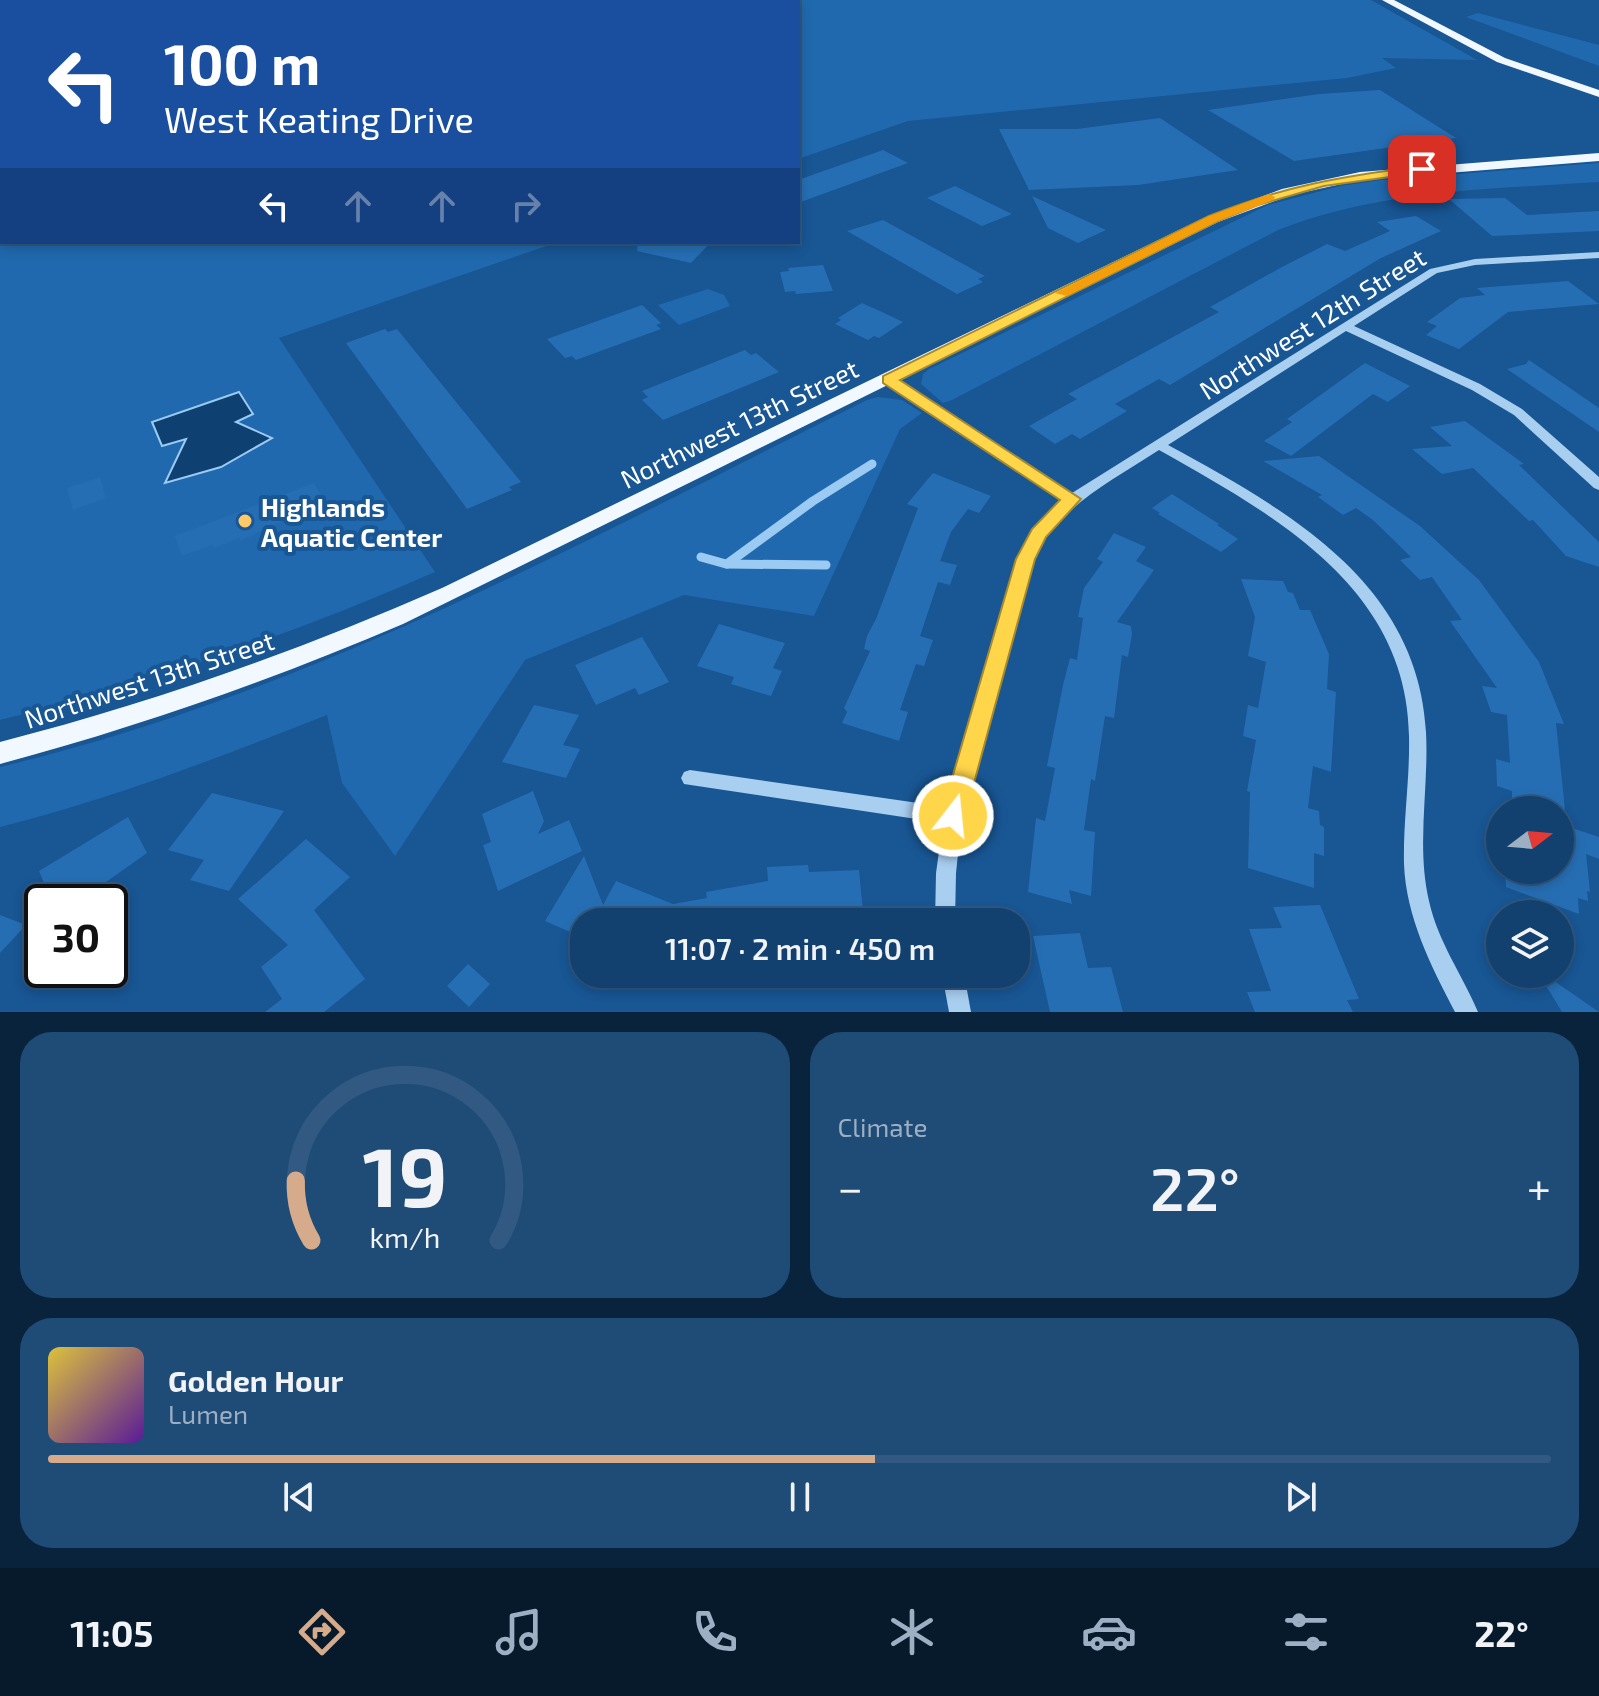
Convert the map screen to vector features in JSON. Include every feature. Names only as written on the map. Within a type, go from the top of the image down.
[{"type":"main road","points":[[1387,0],[1501,60],[1599,94]]},
{"type":"main road","points":[[1402,0],[1516,59],[1599,87]]},
{"type":"main road","name":"Northwest 13th Street","points":[[0,753],[201,694],[355,636],[465,587],[1213,219],[1265,199],[1323,183],[1393,172],[1599,157]]},
{"type":"street","name":"Northwest 12th Street","points":[[945,908],[953,816],[1025,559],[1039,533],[1072,499],[1434,271],[1475,262],[1598,256]]},
{"type":"street","points":[[1348,328],[1498,399],[1536,425],[1599,485]]},
{"type":"street","points":[[889,379],[1072,499]]},
{"type":"street","points":[[1157,444],[1305,535],[1363,588],[1387,621],[1402,654],[1414,694],[1414,866],[1418,897],[1437,953],[1467,1012]]},
{"type":"street","points":[[690,778],[953,816]]},
{"type":"street","points":[[956,988],[960,1012]]},
{"type":"shaded area","points":[[800,0],[1371,0],[1477,60],[1382,58],[1396,68],[1347,78],[908,121],[800,158]]},
{"type":"shaded area","points":[[1478,13],[1599,45],[1599,66],[1466,17]]},
{"type":"shaded area","points":[[1599,163],[1599,182],[1436,194],[1396,199],[1317,217],[1278,230],[952,400],[943,403],[921,384],[923,374],[929,369],[1268,205],[1340,186],[1381,180]]},
{"type":"shaded area","points":[[0,244],[552,244],[279,338],[435,572],[329,616],[221,655],[111,690],[0,720]]},
{"type":"shaded area","points":[[708,289],[724,295],[730,306],[679,325],[658,305]]},
{"type":"shaded area","points":[[239,392],[253,414],[236,422],[272,438],[221,467],[165,483],[186,439],[162,446],[152,422]]},
{"type":"shaded area","points":[[878,397],[902,400],[922,413],[900,429],[814,616],[684,595],[525,660],[395,856],[342,783],[327,715],[206,762],[0,827],[0,767],[114,736],[226,699],[336,656],[444,609]]},
{"type":"building","points":[[1380,90],[1456,138],[1294,161],[1208,110],[1319,94]]},
{"type":"building","points":[[1160,118],[1238,170],[1138,185],[1029,190],[999,129],[1077,129]]},
{"type":"building","points":[[883,150],[908,163],[800,202],[800,179]]},
{"type":"building","points":[[955,186],[1012,214],[982,226],[927,198]]},
{"type":"building","points":[[1032,196],[1106,230],[1078,243],[1048,228]]},
{"type":"building","points":[[1505,198],[1527,215],[1599,211],[1599,231],[1492,236],[1449,199]]},
{"type":"building","points":[[1416,216],[1441,231],[1381,258],[1170,385],[1159,379],[1115,404],[1127,411],[1080,439],[1072,434],[1055,444],[1029,426],[1077,399],[1068,394],[1219,312],[1210,307],[1282,267],[1327,244],[1345,251],[1390,231],[1377,222]]},
{"type":"building","points":[[883,220],[985,276],[978,279],[983,282],[957,294],[847,231]]},
{"type":"building","points":[[638,244],[709,244],[691,263],[637,251]]},
{"type":"building","points":[[823,265],[833,291],[785,292],[780,272],[789,271],[788,268]]},
{"type":"building","points":[[1568,281],[1599,304],[1508,312],[1459,349],[1426,335],[1437,326],[1427,322],[1460,298],[1485,295],[1477,288]]},
{"type":"building","points":[[862,303],[903,322],[879,338],[874,336],[868,340],[835,324],[841,320],[838,318]]},
{"type":"building","points":[[642,305],[661,323],[656,325],[661,329],[576,360],[572,356],[565,358],[547,339]]},
{"type":"building","points":[[385,329],[388,332],[397,329],[521,482],[509,487],[512,490],[467,509],[346,343]]},
{"type":"building","points":[[745,350],[751,355],[756,353],[779,372],[663,420],[642,400],[648,397],[642,391]]},
{"type":"building","points":[[1529,360],[1599,408],[1599,432],[1507,369],[1526,364]]},
{"type":"building","points":[[1365,363],[1410,386],[1388,402],[1373,394],[1291,456],[1264,441],[1292,422],[1287,419]]},
{"type":"building","points":[[1465,421],[1524,464],[1519,465],[1599,542],[1599,567],[1566,556],[1533,520],[1529,521],[1473,468],[1442,474],[1412,449],[1452,446],[1430,427]]},
{"type":"building","points":[[1319,456],[1420,526],[1479,580],[1539,662],[1564,724],[1556,723],[1564,796],[1512,796],[1512,791],[1497,786],[1496,759],[1510,763],[1507,715],[1491,712],[1482,686],[1497,688],[1450,621],[1462,620],[1432,577],[1420,580],[1400,560],[1411,557],[1356,508],[1343,515],[1318,497],[1322,495],[1263,461]]},
{"type":"building","points":[[933,473],[991,496],[979,513],[968,509],[951,532],[940,561],[957,565],[950,585],[938,582],[920,636],[933,640],[924,666],[916,664],[900,710],[908,712],[899,741],[842,723],[847,712],[844,708],[870,651],[864,649],[867,636],[918,508],[907,504]]},
{"type":"building","points":[[100,477],[106,498],[73,510],[67,488]]},
{"type":"building","name":"Highlands Aquatic Center","points":[[314,483],[324,501],[240,541],[239,538],[182,556],[175,536]]},
{"type":"building","points":[[1172,494],[1238,539],[1221,552],[1152,508]]},
{"type":"building","points":[[1114,533],[1146,547],[1136,561],[1154,570],[1117,622],[1131,626],[1132,634],[1128,657],[1122,655],[1114,718],[1105,716],[1095,781],[1091,779],[1084,830],[1095,832],[1091,896],[1069,890],[1072,904],[1028,892],[1036,818],[1045,821],[1055,768],[1047,766],[1070,658],[1077,660],[1083,618],[1078,617],[1084,588],[1103,562],[1097,559]]},
{"type":"building","points":[[1241,579],[1283,581],[1288,592],[1293,593],[1300,610],[1310,610],[1329,654],[1327,689],[1336,692],[1331,772],[1313,766],[1308,808],[1319,811],[1320,825],[1324,827],[1324,856],[1314,853],[1314,888],[1248,868],[1250,792],[1247,791],[1256,740],[1243,736],[1248,705],[1258,708],[1266,662],[1248,656],[1255,617]]},
{"type":"building","points":[[719,624],[785,643],[773,668],[782,671],[771,696],[731,684],[734,677],[697,666]]},
{"type":"building","points":[[642,637],[669,682],[639,695],[635,688],[596,705],[575,665]]},
{"type":"building","points":[[534,705],[579,715],[563,745],[580,749],[566,778],[502,762]]},
{"type":"building","points":[[533,791],[544,821],[538,834],[569,820],[582,851],[498,891],[483,845],[491,842],[482,814]]},
{"type":"building","points":[[212,793],[284,811],[229,891],[190,880],[204,860],[168,850]]},
{"type":"building","points":[[128,817],[147,853],[103,884],[44,884],[39,871]]},
{"type":"building","points":[[1574,829],[1599,837],[1599,859],[1586,854],[1590,892],[1587,891],[1588,901],[1578,898],[1579,914],[1574,912],[1574,900],[1541,900],[1506,887],[1506,884],[1574,884]]},
{"type":"building","points":[[306,839],[350,877],[314,910],[365,979],[324,1012],[265,1012],[282,999],[261,967],[288,945],[238,899]]},
{"type":"building","points":[[584,856],[603,905],[616,881],[673,904],[707,898],[706,892],[768,881],[767,867],[808,865],[809,872],[859,870],[863,908],[570,908],[570,932],[545,921]]},
{"type":"building","points":[[1320,905],[1359,999],[1347,1000],[1353,1012],[1255,1012],[1247,992],[1271,991],[1249,929],[1282,928],[1273,907]]},
{"type":"building","points":[[0,915],[24,924],[24,927],[0,953]]},
{"type":"building","points":[[1080,933],[1088,968],[1111,967],[1123,1012],[1050,1012],[1033,936]]},
{"type":"building","points":[[468,964],[490,984],[469,1007],[447,986]]},
{"type":"building","points":[[1547,988],[1564,988],[1599,1012],[1562,1012]]},
{"type":"waterway","points":[[727,564],[813,501],[872,464]]},
{"type":"waterway","points":[[701,557],[726,564],[826,565]]},
{"type":"slow traffic","points":[[1062,293],[1213,219],[1269,197]]},
{"type":"place","name":"Highlands Aquatic Center","points":[[245,521]]},
{"type":"route","points":[[953,816],[1025,559],[1039,533],[1072,499],[889,379],[1253,202],[1323,183],[1422,169]]}]
